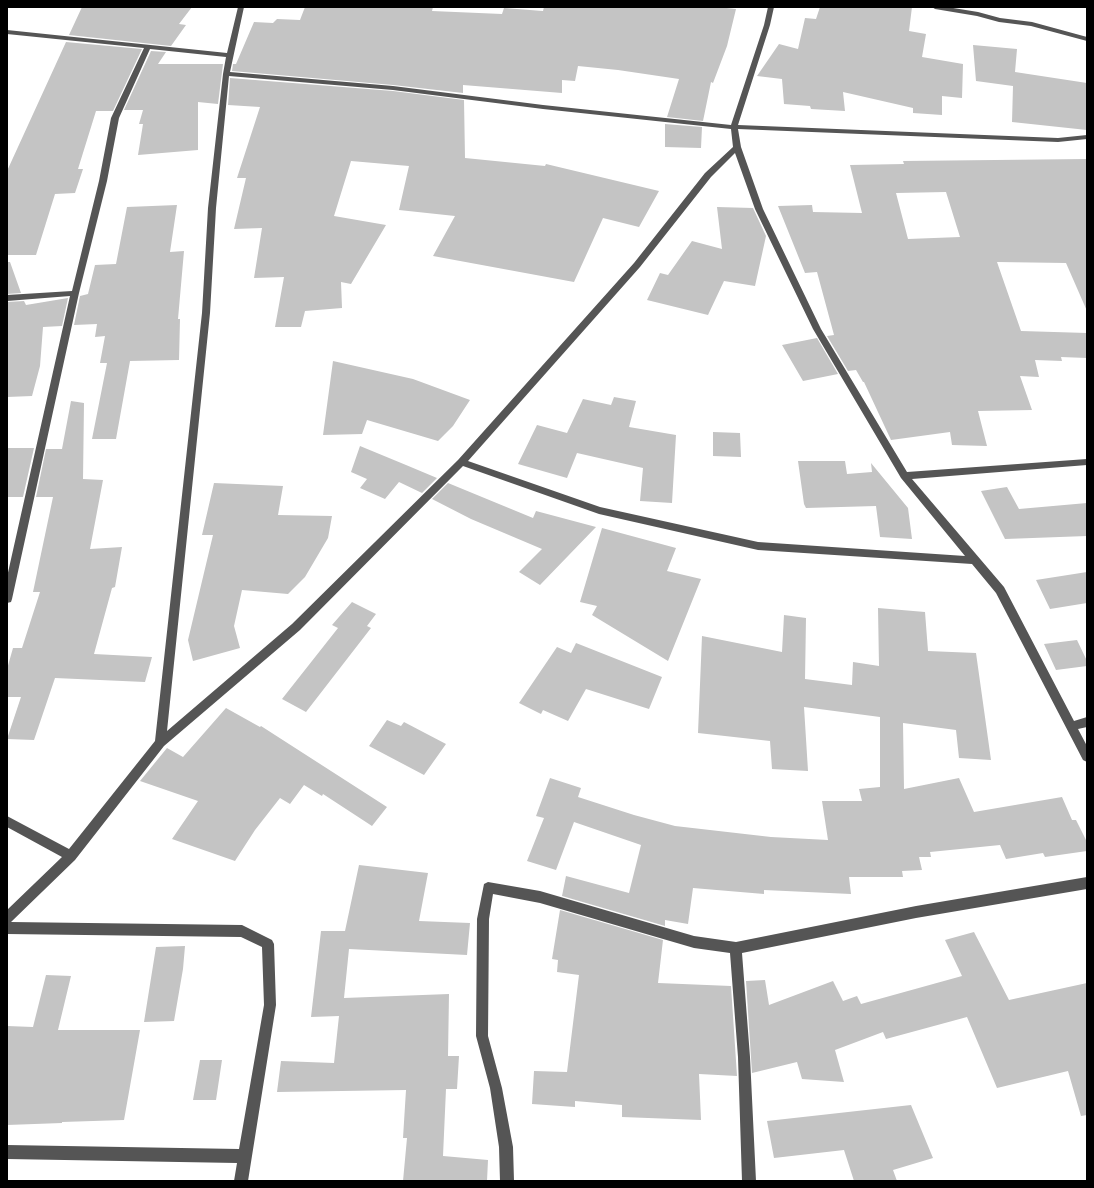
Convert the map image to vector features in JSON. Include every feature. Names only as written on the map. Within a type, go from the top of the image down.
[{"type":"street","points":[[160,743],[206,313],[212,208],[226,74],[241,7]]},
{"type":"street","points":[[771,7],[767,25],[734,127],[737,148],[759,209],[817,329],[904,476],[1000,590],[1087,757]]},
{"type":"street","points":[[935,7],[978,14],[999,20],[1032,24],[1087,39]]},
{"type":"street","points":[[7,32],[147,48],[230,55]]},
{"type":"street","points":[[7,600],[75,293],[103,181],[115,118],[147,48]]},
{"type":"street","points":[[226,74],[393,88],[542,107],[734,127],[1050,140],[1087,137]]},
{"type":"street","points":[[7,918],[71,856],[160,743],[296,627],[461,462],[637,265],[708,175],[737,148]]},
{"type":"street","points":[[7,298],[75,293]]},
{"type":"street","points":[[461,462],[599,510],[758,546],[974,560]]},
{"type":"street","points":[[904,476],[1087,462]]},
{"type":"street","points":[[1071,726],[1087,722]]},
{"type":"street","points":[[7,820],[71,856]]},
{"type":"street","points":[[507,1181],[506,1147],[496,1088],[482,1036],[483,919],[488,888],[540,897],[694,942],[736,948],[916,912],[1087,883]]},
{"type":"street","points":[[7,928],[242,931],[268,944],[270,1005],[241,1181]]},
{"type":"street","points":[[736,948],[744,1058],[749,1181]]},
{"type":"street","points":[[7,1152],[244,1156]]},
{"type":"building","points":[[82,7],[192,7],[179,24],[186,25],[171,46],[69,35]]},
{"type":"building","points":[[305,7],[433,7],[432,11],[502,14],[504,8],[543,11],[544,7],[717,7],[736,9],[727,46],[713,83],[711,82],[703,121],[667,117],[679,79],[618,70],[578,66],[575,81],[562,80],[562,93],[463,85],[463,93],[393,85],[232,71],[233,64],[236,64],[254,22],[273,23],[277,19],[300,20]]},
{"type":"building","points":[[820,7],[912,7],[909,31],[926,34],[922,57],[963,64],[962,98],[942,96],[942,115],[913,113],[913,108],[843,92],[845,111],[811,109],[810,106],[784,104],[782,79],[757,76],[779,44],[798,49],[805,18],[816,19]]},
{"type":"building","points":[[66,42],[142,49],[113,111],[96,111],[78,169],[83,169],[75,193],[55,194],[36,255],[7,255],[7,171]]},
{"type":"building","points":[[973,45],[1017,49],[1015,72],[1087,83],[1087,130],[1012,122],[1013,86],[976,81]]},
{"type":"building","points":[[151,51],[166,52],[158,64],[223,64],[218,104],[198,102],[198,150],[138,155],[143,124],[139,124],[143,110],[124,110]]},
{"type":"building","points":[[230,78],[393,91],[464,100],[465,158],[545,166],[546,164],[659,191],[639,227],[603,218],[574,282],[433,256],[455,216],[399,210],[409,166],[351,161],[334,216],[386,225],[351,284],[341,282],[342,308],[305,311],[301,327],[275,327],[284,277],[254,278],[262,228],[234,229],[246,178],[237,178],[260,107],[228,105]]},
{"type":"building","points":[[665,124],[702,127],[701,148],[665,147]]},
{"type":"building","points":[[1087,159],[1087,311],[1066,263],[997,262],[1021,331],[1087,333],[1087,358],[1061,357],[1062,361],[1035,360],[1039,377],[1020,376],[1032,410],[978,411],[987,446],[952,445],[950,432],[891,440],[864,382],[856,370],[848,371],[827,336],[834,335],[817,272],[805,273],[778,206],[812,205],[813,212],[862,213],[850,165],[904,164],[903,161]],"holes":[[[946,192],[960,237],[908,239],[896,193]]]},
{"type":"building","points":[[177,205],[170,252],[184,251],[178,319],[180,319],[179,360],[130,361],[116,439],[92,439],[107,363],[100,363],[105,336],[95,337],[97,324],[74,325],[80,296],[88,294],[95,265],[116,264],[127,207]]},
{"type":"building","points":[[717,207],[753,208],[766,236],[755,286],[724,281],[708,315],[647,300],[660,273],[668,275],[692,241],[722,249]]},
{"type":"building","points":[[7,262],[10,262],[21,293],[7,294]]},
{"type":"building","points":[[68,298],[62,326],[43,327],[40,366],[32,396],[7,397],[7,302],[24,301],[26,305]]},
{"type":"building","points":[[817,338],[838,374],[803,381],[782,345]]},
{"type":"building","points":[[333,361],[413,379],[470,400],[453,426],[438,441],[367,420],[362,434],[323,435]]},
{"type":"building","points":[[614,397],[636,401],[629,427],[676,435],[672,503],[640,501],[643,468],[577,453],[567,478],[518,464],[537,425],[567,433],[583,399],[611,405]]},
{"type":"building","points":[[71,401],[84,403],[83,479],[103,480],[90,549],[122,547],[115,587],[112,588],[94,654],[152,657],[145,682],[55,678],[34,740],[7,739],[21,697],[7,697],[7,669],[13,648],[22,648],[40,592],[33,592],[53,497],[36,497],[46,449],[62,449]]},
{"type":"building","points":[[713,432],[740,433],[741,457],[713,456]]},
{"type":"building","points":[[360,446],[437,478],[422,493],[399,482],[385,499],[360,488],[367,479],[351,472]]},
{"type":"building","points":[[7,448],[34,448],[23,497],[7,497]]},
{"type":"building","points":[[798,461],[845,461],[847,474],[872,472],[871,463],[908,508],[912,539],[880,537],[876,506],[806,508],[804,504]]},
{"type":"building","points":[[214,483],[283,486],[278,515],[332,516],[328,538],[305,577],[288,594],[242,590],[234,626],[240,648],[193,661],[188,640],[213,535],[202,535]]},
{"type":"building","points":[[448,483],[533,518],[536,511],[596,527],[540,585],[519,572],[542,549],[471,519],[432,499]]},
{"type":"building","points":[[1007,487],[1019,509],[1087,503],[1087,536],[1005,539],[981,491]]},
{"type":"building","points":[[602,528],[676,548],[667,571],[701,579],[668,661],[592,615],[597,606],[580,602]]},
{"type":"building","points":[[1087,572],[1087,603],[1050,609],[1036,580]]},
{"type":"building","points":[[352,602],[376,614],[367,626],[371,628],[306,712],[282,699],[338,628],[332,625]]},
{"type":"building","points":[[878,608],[925,612],[928,651],[976,653],[991,760],[959,758],[956,730],[903,723],[904,789],[959,778],[974,812],[1062,797],[1072,820],[1076,820],[1087,842],[1087,851],[1045,857],[1043,853],[1006,859],[1000,845],[930,852],[931,857],[919,857],[922,870],[902,871],[903,877],[849,877],[851,894],[764,890],[764,894],[693,888],[688,924],[665,920],[665,926],[562,896],[566,876],[629,893],[641,845],[574,822],[556,870],[527,861],[544,818],[536,816],[550,778],[581,788],[578,797],[634,815],[675,826],[771,837],[828,840],[822,801],[862,801],[859,789],[880,787],[880,717],[804,707],[808,771],[772,769],[770,741],[698,733],[702,636],[782,652],[784,615],[806,618],[805,679],[852,685],[853,662],[879,666]]},
{"type":"building","points":[[1077,640],[1087,661],[1087,666],[1056,670],[1044,644]]},
{"type":"building","points":[[576,643],[662,677],[649,709],[586,689],[568,721],[543,710],[541,714],[519,703],[557,647],[571,653]]},
{"type":"building","points":[[226,708],[260,727],[261,726],[387,807],[372,826],[323,794],[322,796],[304,785],[290,804],[280,798],[255,830],[235,861],[172,839],[198,801],[140,781],[167,748],[183,757]]},
{"type":"building","points":[[387,720],[401,726],[404,722],[446,744],[424,775],[369,746]]},
{"type":"building","points":[[359,865],[428,873],[419,921],[470,923],[467,955],[349,949],[344,998],[449,994],[448,1056],[459,1056],[457,1089],[446,1089],[443,1156],[488,1160],[487,1181],[403,1181],[407,1138],[403,1138],[406,1090],[277,1092],[281,1061],[334,1063],[339,1016],[311,1017],[321,931],[345,931]]},
{"type":"building","points":[[560,910],[663,940],[658,983],[731,986],[737,1076],[699,1074],[701,1120],[622,1117],[622,1105],[575,1101],[575,1107],[532,1104],[534,1071],[567,1072],[579,975],[557,972],[558,960],[552,959]]},
{"type":"building","points":[[974,932],[1009,1000],[1087,983],[1087,1115],[1081,1116],[1068,1071],[997,1088],[967,1017],[886,1039],[883,1032],[835,1050],[844,1082],[802,1079],[797,1062],[752,1073],[746,981],[765,980],[769,1005],[833,981],[843,1001],[857,996],[861,1004],[962,976],[945,940]]},
{"type":"building","points":[[185,946],[183,969],[174,1021],[144,1022],[156,947]]},
{"type":"building","points":[[46,975],[71,976],[58,1030],[140,1030],[124,1120],[7,1125],[7,1026],[33,1027]]},
{"type":"building","points":[[200,1060],[222,1060],[216,1100],[193,1100]]},
{"type":"building","points":[[911,1105],[933,1158],[893,1170],[897,1181],[854,1181],[844,1150],[774,1158],[767,1121]]}]
